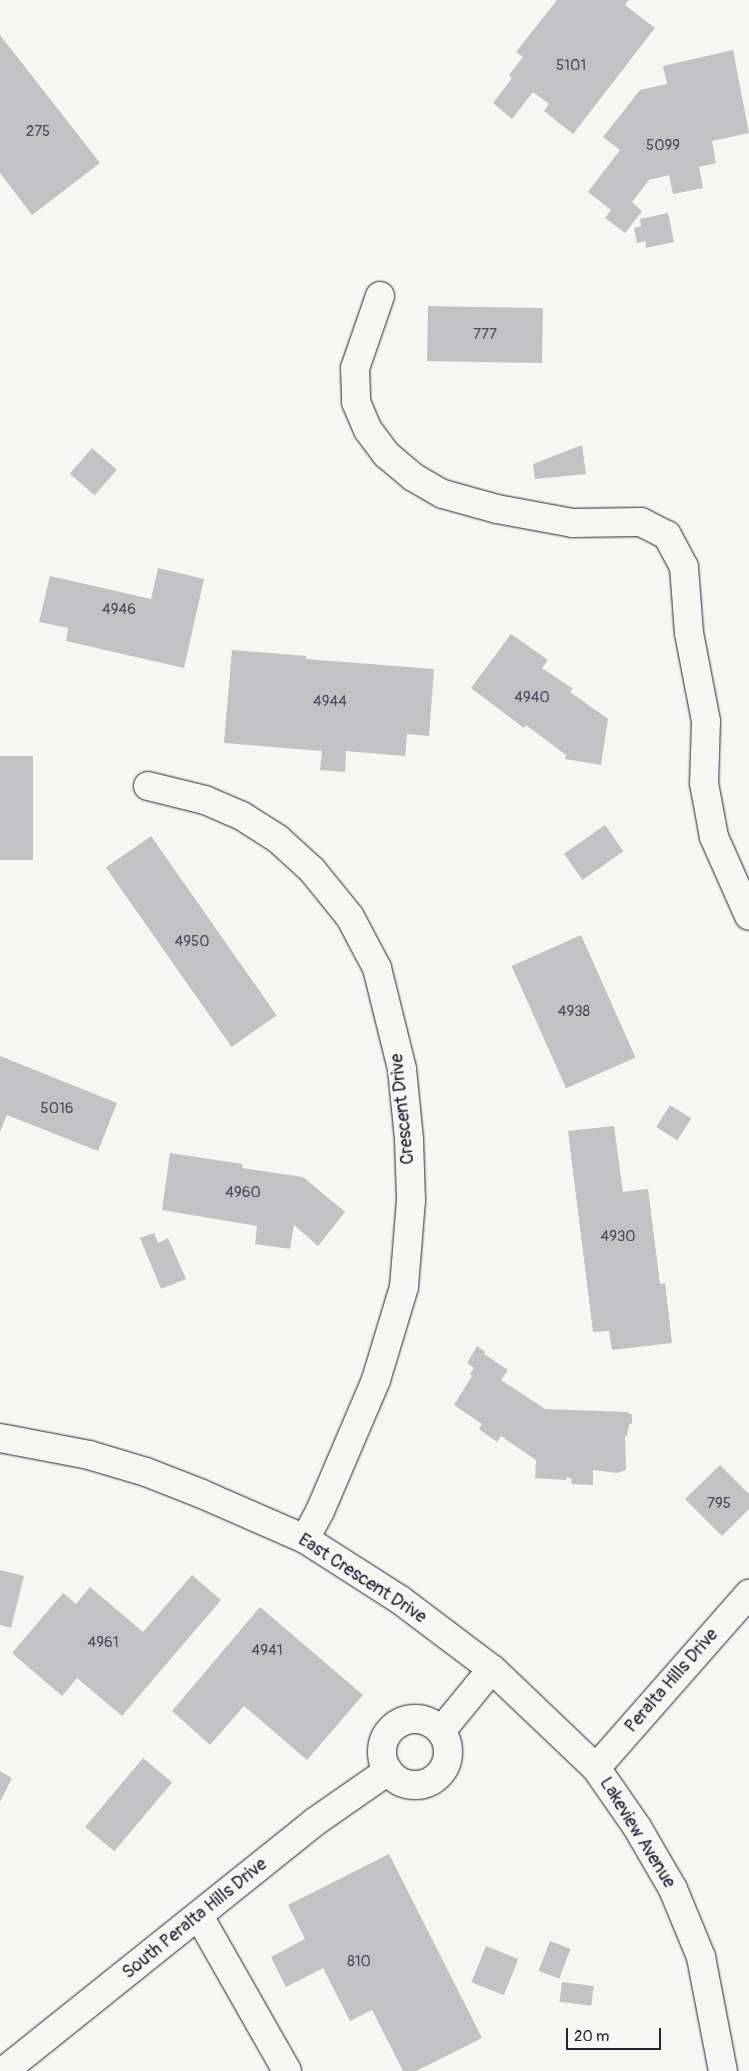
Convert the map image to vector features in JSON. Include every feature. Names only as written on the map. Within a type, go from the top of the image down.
[{"type":"street","points":[[380,296],[355,368],[356,402],[368,430],[387,455],[413,477],[443,494],[498,509],[573,523],[641,522],[667,535],[684,566],[689,633],[706,721],[704,783],[714,837],[749,916]]},
{"type":"street","name":"Crescent Drive","points":[[148,786],[205,800],[242,816],[278,839],[312,870],[350,917],[377,968],[402,1069],[409,1139],[411,1200],[404,1287],[376,1380],[320,1511],[306,1539]]},
{"type":"street","name":"East Crescent Drive","points":[[0,1438],[89,1455],[146,1472],[306,1539],[399,1599],[492,1669],[596,1768]]},
{"type":"street","name":"Peralta Hills Drive","points":[[596,1768],[749,1594]]},
{"type":"street","points":[[441,1731],[492,1669]]},
{"type":"street","points":[[411,1719],[432,1723],[441,1731],[449,1750],[447,1761],[436,1778],[421,1784],[405,1783],[388,1771],[383,1761],[382,1749],[384,1738],[391,1728],[400,1722],[411,1719]]},
{"type":"street","name":"Lakeview Avenue","points":[[596,1768],[638,1827],[673,1889],[701,1957],[723,2071]]},
{"type":"street","name":"South Peralta Hills Drive","points":[[4,2071],[316,1821],[388,1771]]},
{"type":"street","points":[[199,1916],[287,2071]]},
{"type":"building","points":[[557,0],[629,0],[625,5],[655,28],[573,134],[544,111],[549,104],[533,92],[512,119],[493,103],[512,78],[509,75],[523,57],[516,52]]},
{"type":"building","points":[[0,35],[100,163],[32,215],[0,173]]},
{"type":"building","points":[[733,50],[749,133],[712,141],[716,163],[699,167],[703,188],[673,194],[669,175],[649,180],[632,202],[642,211],[625,233],[605,218],[611,210],[588,192],[620,150],[603,137],[640,90],[667,84],[663,66]]},
{"type":"building","points":[[668,213],[674,242],[646,248],[645,241],[637,243],[634,228],[641,226],[640,219]]},
{"type":"building","points":[[428,306],[543,308],[542,363],[427,361]]},
{"type":"building","points":[[582,445],[586,474],[535,479],[533,464]]},
{"type":"building","points":[[92,448],[117,470],[95,495],[70,474]]},
{"type":"building","points":[[158,568],[204,579],[184,668],[66,641],[68,628],[39,622],[50,576],[151,599]]},
{"type":"building","points":[[511,634],[548,660],[542,668],[573,689],[570,692],[608,719],[601,765],[565,759],[566,755],[526,725],[524,728],[471,688]]},
{"type":"building","points":[[232,650],[306,656],[306,659],[434,669],[429,736],[407,734],[405,756],[346,751],[345,772],[320,770],[322,751],[224,743]]},
{"type":"building","points":[[0,756],[33,756],[33,860],[0,860]]},
{"type":"building","points":[[605,825],[623,851],[582,880],[564,854]]},
{"type":"building","points":[[151,836],[277,1015],[232,1047],[106,868]]},
{"type":"building","points":[[581,935],[636,1057],[566,1088],[512,966]]},
{"type":"building","points":[[0,1056],[117,1103],[98,1151],[7,1115],[0,1132]]},
{"type":"building","points":[[670,1105],[691,1118],[677,1140],[656,1127]]},
{"type":"building","points":[[614,1126],[623,1192],[648,1189],[660,1284],[665,1283],[672,1343],[612,1350],[609,1331],[593,1332],[568,1131]]},
{"type":"building","points":[[170,1153],[243,1164],[242,1168],[303,1177],[345,1212],[318,1246],[294,1225],[290,1249],[255,1244],[257,1226],[162,1210]]},
{"type":"building","points":[[154,1233],[158,1243],[168,1238],[186,1279],[161,1289],[140,1238]]},
{"type":"building","points":[[477,1346],[485,1352],[484,1354],[508,1370],[501,1380],[545,1409],[627,1412],[632,1415],[632,1423],[629,1425],[627,1436],[625,1436],[626,1470],[617,1473],[593,1470],[593,1485],[571,1484],[572,1479],[567,1477],[566,1480],[535,1478],[536,1460],[501,1436],[497,1442],[479,1429],[482,1424],[454,1405],[472,1376],[470,1374],[474,1368],[467,1363]]},
{"type":"building","points":[[720,1465],[749,1494],[749,1509],[722,1536],[685,1499]]},
{"type":"building","points":[[0,1570],[24,1576],[11,1628],[0,1625]]},
{"type":"building","points":[[192,1575],[221,1600],[122,1716],[77,1678],[62,1696],[12,1653],[63,1593],[76,1604],[90,1587],[143,1632]]},
{"type":"building","points":[[260,1607],[363,1695],[307,1760],[244,1706],[210,1745],[172,1711]]},
{"type":"building","points":[[143,1758],[172,1782],[114,1851],[85,1827]]},
{"type":"building","points":[[0,1771],[12,1778],[0,1802]]},
{"type":"building","points":[[389,1854],[482,2038],[416,2071],[403,2071],[372,2010],[350,2021],[323,1968],[286,1987],[271,1957],[305,1939],[288,1905]]},
{"type":"building","points":[[550,1941],[571,1949],[559,1979],[539,1971]]},
{"type":"building","points":[[486,1946],[518,1959],[504,1995],[471,1982]]},
{"type":"building","points":[[562,1982],[594,1986],[591,2006],[560,2002]]}]
